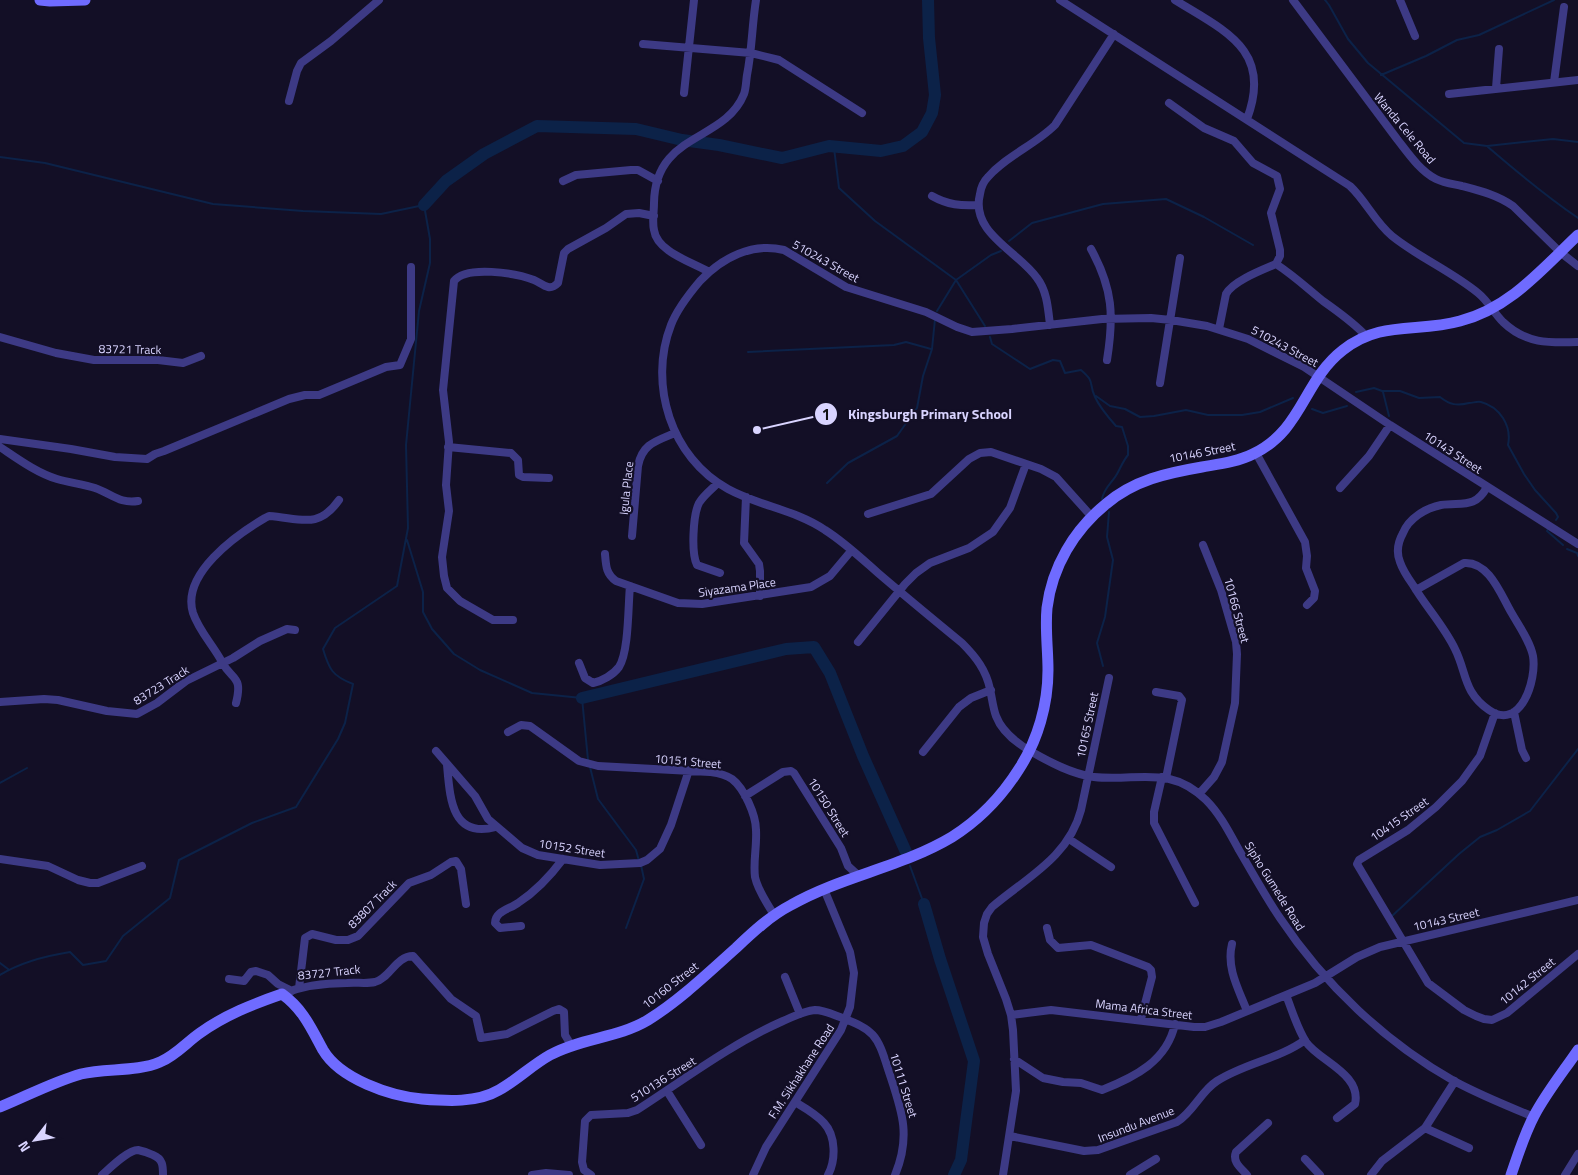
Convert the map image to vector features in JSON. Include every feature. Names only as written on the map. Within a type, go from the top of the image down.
[{"type":"street","points":[[40,0],[85,0]]},
{"type":"street","points":[[289,101],[297,71],[302,63],[379,0]]},
{"type":"street","points":[[684,93],[694,0]]},
{"type":"street","points":[[709,272],[664,248],[658,240],[654,230],[654,198],[660,171],[673,154],[727,117],[735,109],[744,94],[751,53],[756,0]]},
{"type":"street","points":[[1060,0],[1350,186],[1362,198],[1390,234],[1477,292],[1508,326],[1530,339],[1547,343],[1578,342]]},
{"type":"street","points":[[1176,0],[1232,37],[1244,50],[1253,68],[1254,79],[1252,106],[1247,119]]},
{"type":"street","name":"Wanda Cele Road","points":[[1293,0],[1392,133],[1410,156],[1429,174],[1444,182],[1490,194],[1505,201],[1513,206],[1560,252],[1578,266]]},
{"type":"street","points":[[1400,0],[1415,36]]},
{"type":"street","points":[[1554,82],[1564,7]]},
{"type":"street","points":[[1050,325],[1045,292],[1038,278],[988,229],[980,215],[978,205],[981,189],[988,177],[1055,126],[1114,34]]},
{"type":"street","points":[[643,44],[751,53],[779,60],[862,113]]},
{"type":"street","points":[[1496,88],[1499,49]]},
{"type":"street","points":[[1449,94],[1578,80]]},
{"type":"street","points":[[1169,103],[1204,128],[1234,141],[1253,163],[1277,176],[1280,189],[1271,213],[1280,256],[1276,264],[1246,278],[1229,290],[1226,294],[1219,329]]},
{"type":"street","points":[[563,181],[576,175],[638,170],[658,181]]},
{"type":"street","points":[[932,196],[952,205],[978,205]]},
{"type":"street","points":[[513,620],[496,621],[490,619],[455,598],[445,582],[442,557],[449,511],[446,485],[448,447],[443,390],[453,285],[462,274],[483,271],[520,276],[536,280],[547,287],[551,287],[558,283],[564,253],[568,249],[606,228],[626,214],[638,213],[654,216]]},
{"type":"street","name":"10146 Street","points":[[1030,751],[1046,694],[1048,674],[1046,622],[1050,591],[1069,546],[1092,517],[1120,494],[1148,480],[1169,473],[1233,462],[1256,453],[1273,442],[1290,426],[1318,377],[1341,351],[1366,336],[1392,329],[1448,324],[1492,309],[1520,291],[1578,234]]},
{"type":"street","name":"510243 Street","points":[[1030,751],[1011,737],[1000,723],[983,668],[972,652],[834,536],[813,523],[746,497],[718,483],[694,461],[675,433],[667,413],[663,390],[661,367],[665,343],[671,324],[680,307],[709,272],[740,253],[759,247],[775,248],[794,255],[846,287],[926,312],[966,331],[982,332],[1111,318],[1171,320],[1219,329],[1259,344],[1304,367],[1318,377]]},
{"type":"street","points":[[1091,249],[1107,282],[1112,329],[1107,360]]},
{"type":"street","points":[[1160,383],[1180,258]]},
{"type":"street","points":[[1276,264],[1293,275],[1366,336]]},
{"type":"street","points":[[0,439],[115,457],[147,459],[289,399],[305,395],[318,395],[386,367],[400,365],[412,340],[411,267]]},
{"type":"street","name":"83721 Track","points":[[0,337],[56,353],[94,360],[158,360],[183,363],[200,356]]},
{"type":"street","name":"10143 Street","points":[[1318,377],[1578,544]]},
{"type":"street","points":[[1340,488],[1369,456],[1390,424]]},
{"type":"street","name":"Igula Place","points":[[632,536],[640,455],[654,442],[675,433]]},
{"type":"street","points":[[0,447],[34,468],[57,479],[93,487],[123,502],[138,501]]},
{"type":"street","points":[[448,447],[511,453],[518,460],[518,473],[521,476],[549,478]]},
{"type":"street","points":[[868,514],[931,494],[969,459],[991,452],[1056,477],[1092,517]]},
{"type":"street","points":[[1256,453],[1305,542],[1306,568],[1316,592],[1314,598],[1307,605]]},
{"type":"street","points":[[858,642],[911,577],[922,568],[941,558],[969,548],[993,532],[1010,508],[1026,464]]},
{"type":"street","points":[[718,483],[702,499],[698,506],[693,548],[697,565],[720,573]]},
{"type":"street","points":[[1416,590],[1464,563],[1473,563],[1488,574],[1526,638],[1533,654],[1533,668],[1529,691],[1523,705],[1514,712],[1495,714],[1484,706],[1470,691],[1456,650],[1416,590],[1401,566],[1398,553],[1400,539],[1406,525],[1417,516],[1432,508],[1474,502],[1487,486]]},
{"type":"street","points":[[746,497],[744,543],[760,568],[760,596]]},
{"type":"street","points":[[236,702],[239,689],[236,678],[223,663],[218,652],[198,624],[190,603],[194,584],[209,562],[265,518],[269,516],[314,521],[326,516],[339,500]]},
{"type":"street","name":"10166 Street","points":[[1199,794],[1214,777],[1222,762],[1235,703],[1237,654],[1236,642],[1221,590],[1203,545]]},
{"type":"street","name":"Siyazama Place","points":[[606,554],[607,570],[610,577],[668,600],[686,604],[702,604],[811,587],[830,576],[851,551]]},
{"type":"street","points":[[579,663],[585,678],[593,683],[612,674],[620,666],[625,648],[630,586]]},
{"type":"street","name":"83723 Track","points":[[0,702],[44,698],[107,711],[137,714],[157,703],[186,681],[223,663],[260,641],[285,629],[295,630]]},
{"type":"street","name":"10165 Street","points":[[1003,1175],[1016,1091],[1014,1059],[1010,1015],[1004,994],[984,944],[984,923],[992,907],[1051,860],[1069,839],[1079,819],[1109,678]]},
{"type":"street","points":[[923,752],[959,707],[971,698],[990,690]]},
{"type":"street","points":[[1156,692],[1179,696],[1182,700],[1154,812],[1154,823],[1195,903]]},
{"type":"street","points":[[1514,712],[1522,750],[1526,758]]},
{"type":"street","name":"10415 Street","points":[[1403,941],[1357,862],[1414,825],[1462,782],[1480,756],[1495,714]]},
{"type":"street","name":"10151 Street","points":[[508,732],[521,726],[530,726],[580,761],[598,766],[710,772],[732,779],[751,807],[756,824],[755,876],[761,893],[774,915]]},
{"type":"street","name":"10152 Street","points":[[436,751],[475,796],[488,819],[530,852],[563,859],[612,865],[630,865],[647,860],[660,850],[665,841],[689,770]]},
{"type":"street","name":"Sipho Gumede Road","points":[[1030,751],[1065,769],[1088,776],[1102,778],[1143,776],[1164,778],[1180,783],[1199,794],[1219,815],[1280,918],[1326,977],[1371,1022],[1429,1066],[1495,1101],[1534,1117]]},
{"type":"street","name":"10160 Street","points":[[291,991],[327,1055],[336,1065],[371,1086],[422,1099],[451,1100],[486,1096],[501,1089],[544,1058],[571,1046],[625,1031],[651,1018],[681,996],[774,915],[805,897],[936,845],[966,828],[1003,793],[1030,751]]},
{"type":"street","points":[[447,764],[450,793],[459,817],[465,824],[480,830],[496,826]]},
{"type":"street","name":"10150 Street","points":[[745,796],[783,772],[791,771],[794,773],[841,848],[848,866],[859,876]]},
{"type":"street","points":[[1069,839],[1111,868]]},
{"type":"street","points":[[0,859],[48,866],[78,880],[90,883],[98,883],[142,866]]},
{"type":"street","points":[[520,926],[500,928],[495,922],[495,918],[498,914],[526,897],[552,873],[563,859]]},
{"type":"street","name":"83807 Track","points":[[291,991],[305,938],[312,934],[342,940],[358,936],[409,883],[431,875],[451,862],[458,862],[461,869],[466,904]]},
{"type":"street","name":"F.M. Sikhakhane Road","points":[[752,1175],[766,1147],[846,1020],[853,995],[853,964],[845,939],[824,889]]},
{"type":"street","name":"10143 Street","points":[[1326,977],[1357,957],[1380,947],[1578,900]]},
{"type":"street","points":[[1047,928],[1050,940],[1058,948],[1091,945],[1148,967],[1152,977],[1141,1019]]},
{"type":"street","name":"10142 Street","points":[[1403,941],[1423,976],[1434,988],[1464,1010],[1484,1019],[1492,1020],[1507,1013],[1578,954]]},
{"type":"street","points":[[1232,944],[1231,967],[1247,1012]]},
{"type":"street","name":"83727 Track","points":[[0,1107],[58,1082],[82,1074],[112,1069],[146,1067],[158,1063],[199,1033],[241,1009],[291,991],[341,983],[376,982],[405,957],[413,956],[452,999],[476,1016],[481,1038],[507,1034],[559,1009],[564,1012],[565,1035],[571,1046]]},
{"type":"street","points":[[229,979],[244,981],[252,972],[256,971],[268,975],[278,984],[291,991]]},
{"type":"street","points":[[785,977],[800,1014]]},
{"type":"street","name":"Mama Africa Street","points":[[1010,1015],[1051,1010],[1205,1026],[1247,1012],[1326,977]]},
{"type":"street","points":[[1286,995],[1305,1040],[1314,1050],[1344,1074],[1354,1091],[1355,1104],[1337,1118]]},
{"type":"street","name":"510136 Street","points":[[589,1174],[582,1162],[585,1121],[588,1118],[595,1114],[632,1112],[745,1040],[800,1014],[820,1010],[846,1020]]},
{"type":"street","name":"10111 Street","points":[[846,1020],[860,1025],[873,1033],[888,1067],[901,1109],[905,1130],[902,1155],[896,1175]]},
{"type":"street","points":[[1014,1059],[1043,1078],[1081,1083],[1102,1090],[1148,1068],[1168,1046],[1175,1024]]},
{"type":"street","name":"Insundu Avenue","points":[[1010,1136],[1084,1151],[1098,1150],[1177,1122],[1187,1114],[1216,1081],[1292,1048],[1305,1040]]},
{"type":"street","points":[[1511,1175],[1534,1117],[1548,1092],[1578,1050]]},
{"type":"street","points":[[1372,1175],[1382,1160],[1425,1128],[1455,1081]]},
{"type":"street","points":[[667,1091],[701,1145]]},
{"type":"street","points":[[795,1102],[818,1118],[829,1131],[834,1153],[828,1175]]},
{"type":"street","points":[[1246,1175],[1236,1163],[1236,1152],[1268,1123]]},
{"type":"street","points":[[1425,1128],[1469,1148]]},
{"type":"street","points":[[102,1175],[129,1153],[138,1150],[157,1156],[163,1167],[163,1175]]},
{"type":"street","points":[[1564,1175],[1578,1154]]},
{"type":"street","points":[[1130,1175],[1156,1159]]},
{"type":"street","points":[[1305,1159],[1320,1175]]},
{"type":"street","points":[[532,1175],[546,1173],[569,1175]]},
{"type":"street","points":[[578,1175],[589,1174]]},
{"type":"waterway","points":[[424,205],[446,181],[484,154],[537,126],[636,129],[682,140],[719,145],[782,158],[829,146],[881,151],[903,146],[922,132],[932,113],[935,95],[929,38],[928,0]]},
{"type":"waterway","points":[[1325,0],[1348,39],[1368,63],[1464,143],[1487,146],[1553,139],[1578,142]]},
{"type":"waterway","points":[[1381,75],[1426,56],[1457,40],[1479,35],[1554,0]]},
{"type":"waterway","points":[[1488,147],[1532,184],[1578,218]]},
{"type":"waterway","points":[[834,148],[839,188],[875,221],[956,280],[985,326]]},
{"type":"waterway","points":[[0,157],[45,163],[213,204],[303,211],[381,214],[424,205],[430,239],[430,263],[419,311],[406,445],[408,528],[397,586],[335,628],[323,649],[332,671],[340,678],[353,684],[345,723],[338,739],[296,807],[252,823],[179,860],[170,898],[123,936],[106,961],[83,965],[70,952],[34,960],[16,966],[0,975]]},
{"type":"waterway","points":[[1009,241],[1032,223],[1103,204],[1166,199],[1204,217],[1253,245]]},
{"type":"waterway","points":[[937,311],[956,280],[991,255],[1001,251]]},
{"type":"waterway","points":[[827,483],[848,463],[897,436],[917,408],[923,376],[932,349],[935,319]]},
{"type":"waterway","points":[[990,337],[992,344],[1030,369],[1053,360],[1060,361],[1065,373],[1081,370],[1089,378],[1097,401],[1116,426],[1122,427],[1128,446],[1128,455],[1106,489],[1102,499]]},
{"type":"waterway","points":[[748,352],[894,345],[906,342],[931,349]]},
{"type":"waterway","points":[[1356,392],[1374,388],[1382,391],[1400,391],[1419,398],[1440,397],[1454,404],[1481,402],[1494,408],[1506,424],[1509,438],[1508,445],[1524,474],[1535,490],[1556,513],[1558,517],[1556,520]]},
{"type":"waterway","points":[[1383,392],[1389,416]]},
{"type":"waterway","points":[[1096,396],[1110,406],[1125,409],[1140,417],[1186,410],[1208,415],[1242,415],[1260,412],[1293,398]]},
{"type":"waterway","points":[[1312,409],[1323,413],[1347,406]]},
{"type":"waterway","points":[[1103,666],[1097,643],[1105,617],[1113,560],[1107,537],[1109,512]]},
{"type":"waterway","points":[[1548,529],[1547,531],[1563,545]]},
{"type":"waterway","points":[[407,540],[423,592],[423,612],[432,629],[454,654],[480,670],[532,693],[582,698],[588,760]]},
{"type":"waterway","points":[[1567,549],[1577,553],[1578,556]]},
{"type":"waterway","points":[[582,698],[786,649],[814,647],[830,673],[863,756],[906,852]]},
{"type":"waterway","points":[[1392,916],[1480,837],[1497,830],[1530,811],[1578,749]]},
{"type":"waterway","points":[[590,767],[598,799],[636,850],[639,861]]},
{"type":"waterway","points":[[0,783],[27,768]]},
{"type":"waterway","points":[[626,928],[644,879],[641,865]]},
{"type":"waterway","points":[[910,866],[924,904]]},
{"type":"waterway","points":[[924,904],[974,1061],[961,1160],[954,1175]]},
{"type":"waterway","points":[[0,963],[8,969]]},
{"type":"place","name":"Kingsburgh Primary School","points":[[757,430]]}]
